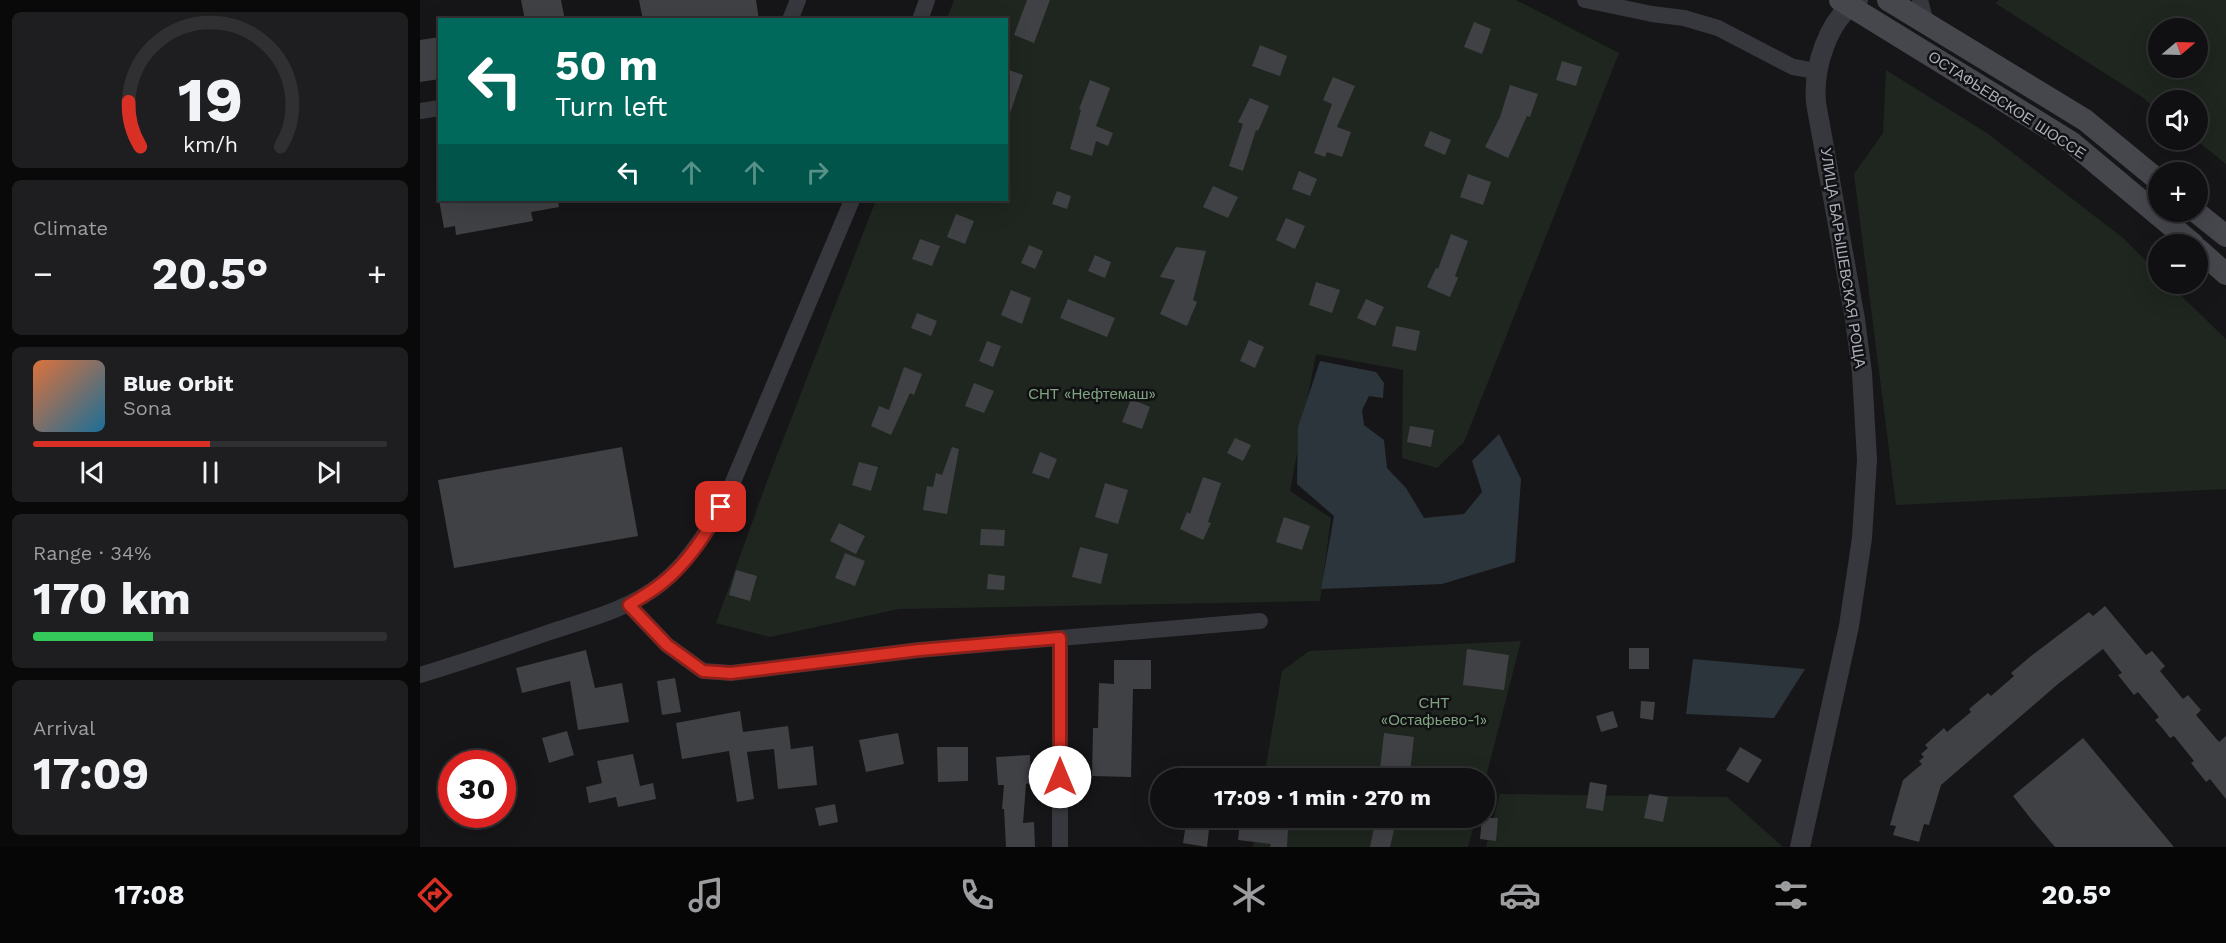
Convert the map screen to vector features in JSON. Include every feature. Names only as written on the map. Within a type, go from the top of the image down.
[{"type":"main road","name":"ОСТАФЬЕВСКОЕ ШОССЕ","points":[[1888,0],[2085,120],[2148,172]]},
{"type":"main road","name":"ОСТАФЬЕВСКОЕ ШОССЕ","points":[[1849,2],[2071,142],[2181,234]]},
{"type":"main road","points":[[2208,222],[2226,236]]},
{"type":"main road","points":[[2208,258],[2226,274]]},
{"type":"street","points":[[791,18],[798,0]]},
{"type":"street","points":[[921,18],[927,0]]},
{"type":"street","points":[[1585,0],[1684,18],[1718,28],[1793,67],[1816,71]]},
{"type":"street","points":[[1920,0],[1926,22]]},
{"type":"street","name":"УЛИЦА БАРЫШЕВСКАЯ РОЩА","points":[[1800,847],[1849,626],[1862,538],[1867,460],[1862,373],[1855,319],[1815,103],[1816,71],[1820,57],[1849,2]]},
{"type":"street","points":[[420,111],[438,108]]},
{"type":"street","points":[[420,675],[629,605],[661,584],[691,554],[719,510],[739,468],[852,201]]},
{"type":"street","points":[[629,605],[667,645],[703,671],[731,673],[919,650],[1260,621]]},
{"type":"street","points":[[1060,638],[1060,847]]},
{"type":"green space","name":"СНТ «Нефтемаш»","points":[[954,0],[1516,0],[1619,53],[1464,442],[1437,468],[1402,458],[1403,370],[1316,354],[1290,491],[1331,518],[1320,601],[899,609],[770,637],[716,623],[767,481],[876,201],[1008,201],[1008,18],[947,18]]},
{"type":"green space","points":[[1999,0],[2226,0],[2226,164],[2208,150],[2208,90],[2148,90],[2148,102],[1995,3]]},
{"type":"green space","points":[[1886,70],[1987,133],[2123,238],[2148,263],[2148,294],[2179,294],[2226,339],[2226,489],[1896,505],[1854,174],[1883,133]]},
{"type":"green space","name":"СНТ «Остафьево-1»","points":[[1521,641],[1488,768],[1266,768],[1282,671],[1309,651]]},
{"type":"green space","points":[[1500,794],[1727,797],[1783,847],[1486,847],[1491,828],[1495,828],[1495,813]]},
{"type":"green space","points":[[1256,828],[1473,828],[1468,847],[1253,847]]},
{"type":"shaded area","points":[[1320,361],[1376,372],[1384,383],[1383,398],[1369,396],[1362,410],[1364,425],[1384,440],[1387,468],[1406,488],[1424,518],[1464,514],[1482,492],[1472,461],[1499,434],[1521,479],[1515,562],[1442,584],[1321,589],[1334,516],[1297,484],[1298,427]]},
{"type":"shaded area","points":[[1693,659],[1805,669],[1774,718],[1686,714]]},
{"type":"building","points":[[521,0],[561,0],[565,18],[525,18]]},
{"type":"building","points":[[639,0],[756,0],[759,18],[643,18]]},
{"type":"building","points":[[1027,0],[1050,0],[1034,43],[1014,35]]},
{"type":"building","points":[[1474,22],[1491,29],[1482,54],[1464,47]]},
{"type":"building","points":[[438,37],[438,79],[420,82],[420,40]]},
{"type":"building","points":[[1260,45],[1287,56],[1280,76],[1252,66]]},
{"type":"building","points":[[1562,61],[1582,67],[1576,86],[1556,80]]},
{"type":"building","points":[[1008,70],[1023,75],[1008,116]]},
{"type":"building","points":[[1333,77],[1355,86],[1337,127],[1351,132],[1342,157],[1327,152],[1325,157],[1314,153],[1332,104],[1323,100]]},
{"type":"building","points":[[1090,80],[1110,88],[1096,126],[1113,133],[1108,146],[1096,141],[1092,156],[1070,149],[1081,110],[1079,109]]},
{"type":"building","points":[[1510,85],[1538,94],[1530,117],[1527,116],[1508,158],[1485,147],[1500,117]]},
{"type":"building","points":[[1250,98],[1269,106],[1258,131],[1256,130],[1243,171],[1229,166],[1243,124],[1238,122]]},
{"type":"building","points":[[1430,131],[1451,140],[1445,155],[1424,146]]},
{"type":"building","points":[[1299,171],[1317,179],[1310,196],[1292,189]]},
{"type":"building","points":[[1468,174],[1491,182],[1483,205],[1460,197]]},
{"type":"building","points":[[1213,186],[1238,197],[1228,218],[1203,207]]},
{"type":"building","points":[[1057,191],[1071,196],[1067,209],[1052,204]]},
{"type":"building","points":[[439,201],[558,201],[559,207],[531,212],[533,221],[456,235],[455,226],[444,228]]},
{"type":"building","points":[[956,214],[974,221],[965,244],[947,237]]},
{"type":"building","points":[[1286,218],[1305,226],[1295,249],[1276,240]]},
{"type":"building","points":[[1451,234],[1468,241],[1455,276],[1458,278],[1450,297],[1427,287],[1436,268],[1438,269]]},
{"type":"building","points":[[920,239],[940,246],[932,266],[912,259]]},
{"type":"building","points":[[1029,245],[1043,251],[1035,269],[1021,263]]},
{"type":"building","points":[[1176,247],[1206,251],[1193,300],[1197,302],[1187,326],[1160,314],[1175,280],[1160,277]]},
{"type":"building","points":[[1095,255],[1111,262],[1105,278],[1088,271]]},
{"type":"building","points":[[1316,282],[1340,290],[1332,313],[1309,305]]},
{"type":"building","points":[[1011,290],[1031,298],[1022,324],[1001,315]]},
{"type":"building","points":[[1068,299],[1115,318],[1107,337],[1060,318]]},
{"type":"building","points":[[1366,299],[1384,307],[1375,326],[1357,318]]},
{"type":"building","points":[[917,313],[937,321],[931,336],[911,328]]},
{"type":"building","points":[[1396,326],[1420,331],[1416,351],[1392,346]]},
{"type":"building","points":[[1249,340],[1264,347],[1255,368],[1240,361]]},
{"type":"building","points":[[987,341],[1001,346],[993,367],[979,361]]},
{"type":"building","points":[[904,367],[922,374],[914,395],[910,393],[891,435],[871,426],[879,406],[889,410]]},
{"type":"building","points":[[974,383],[994,391],[984,413],[965,406]]},
{"type":"building","points":[[1131,399],[1150,407],[1142,429],[1122,422]]},
{"type":"building","points":[[1410,426],[1434,430],[1431,447],[1407,442]]},
{"type":"building","points":[[1235,438],[1251,445],[1243,461],[1227,453]]},
{"type":"building","points":[[622,447],[638,536],[454,568],[438,480]]},
{"type":"building","points":[[952,447],[959,449],[947,514],[923,510],[927,486],[933,487],[936,473],[942,475]]},
{"type":"building","points":[[1040,452],[1057,459],[1049,479],[1032,473]]},
{"type":"building","points":[[859,462],[878,467],[871,491],[852,485]]},
{"type":"building","points":[[1203,477],[1221,483],[1208,522],[1211,523],[1203,540],[1180,529],[1187,512],[1190,514]]},
{"type":"building","points":[[1105,483],[1128,490],[1118,524],[1095,517]]},
{"type":"building","points":[[1284,517],[1310,526],[1302,550],[1276,542]]},
{"type":"building","points":[[839,523],[865,536],[856,554],[830,541]]},
{"type":"building","points":[[981,529],[1005,530],[1004,546],[980,545]]},
{"type":"building","points":[[1080,547],[1108,554],[1101,584],[1072,577]]},
{"type":"building","points":[[845,553],[865,561],[855,586],[835,578]]},
{"type":"building","points":[[736,570],[757,576],[750,601],[729,595]]},
{"type":"building","points":[[988,574],[1005,576],[1004,590],[987,589]]},
{"type":"building","points":[[2105,606],[2146,655],[2152,651],[2165,666],[2160,671],[2183,699],[2188,695],[2201,710],[2196,715],[2219,742],[2226,736],[2226,799],[2210,779],[2206,782],[2191,763],[2194,761],[2174,736],[2170,738],[2155,720],[2159,717],[2138,692],[2134,695],[2118,675],[2122,673],[2103,649],[2058,684],[1941,785],[1929,825],[1924,824],[1919,842],[1893,835],[1896,826],[1890,825],[1903,780],[1922,764],[1919,761],[1924,757],[1921,754],[1928,748],[1925,745],[1944,728],[1947,732],[1971,712],[1969,709],[1988,693],[1991,696],[2014,676],[2011,673],[2031,656],[2089,612],[2093,616]]},
{"type":"building","points":[[1629,648],[1649,648],[1649,669],[1629,669]]},
{"type":"building","points":[[1467,649],[1509,655],[1504,690],[1463,685]]},
{"type":"building","points":[[586,650],[595,688],[622,683],[629,722],[578,730],[570,681],[522,693],[516,668]]},
{"type":"building","points":[[1114,660],[1151,660],[1151,689],[1133,689],[1131,777],[1092,776],[1093,728],[1098,728],[1099,683],[1114,684]]},
{"type":"building","points":[[675,678],[681,712],[662,715],[657,681]]},
{"type":"building","points":[[1641,701],[1655,702],[1653,720],[1640,718]]},
{"type":"building","points":[[740,711],[743,732],[788,726],[791,749],[813,746],[817,785],[778,789],[774,749],[747,752],[754,799],[737,802],[729,751],[682,759],[676,723]]},
{"type":"building","points":[[1613,711],[1618,727],[1601,732],[1596,716]]},
{"type":"building","points":[[567,731],[574,755],[549,763],[542,738]]},
{"type":"building","points":[[898,733],[904,764],[866,772],[859,740]]},
{"type":"building","points":[[1384,733],[1414,737],[1411,768],[1380,768]]},
{"type":"building","points":[[2083,738],[2174,847],[2055,847],[2031,819],[2013,796]]},
{"type":"building","points":[[937,747],[968,747],[968,781],[938,782]]},
{"type":"building","points":[[1740,747],[1762,760],[1748,783],[1726,770]]},
{"type":"building","points":[[633,754],[640,786],[653,783],[656,799],[618,807],[616,797],[589,803],[586,787],[602,783],[597,761]]},
{"type":"building","points":[[1030,755],[1031,783],[1026,784],[1023,823],[1034,822],[1035,847],[1006,847],[1004,809],[1002,809],[1004,785],[998,785],[996,757]]},
{"type":"building","points":[[1590,782],[1607,785],[1603,811],[1586,808]]},
{"type":"building","points":[[1649,794],[1668,797],[1663,822],[1644,818]]},
{"type":"building","points":[[835,804],[838,822],[819,826],[815,808]]},
{"type":"building","points":[[1495,818],[1498,818],[1496,841],[1480,839],[1481,828],[1495,828]]},
{"type":"building","points":[[1185,828],[1209,828],[1207,847],[1183,843]]},
{"type":"building","points":[[1239,828],[1288,828],[1287,847],[1270,847],[1271,844],[1238,840]]},
{"type":"building","points":[[1374,828],[1395,828],[1390,847],[1370,847]]},
{"type":"route","points":[[721,507],[691,554],[661,584],[629,605],[667,645],[703,671],[731,673],[919,650],[1060,638],[1060,777]]}]
